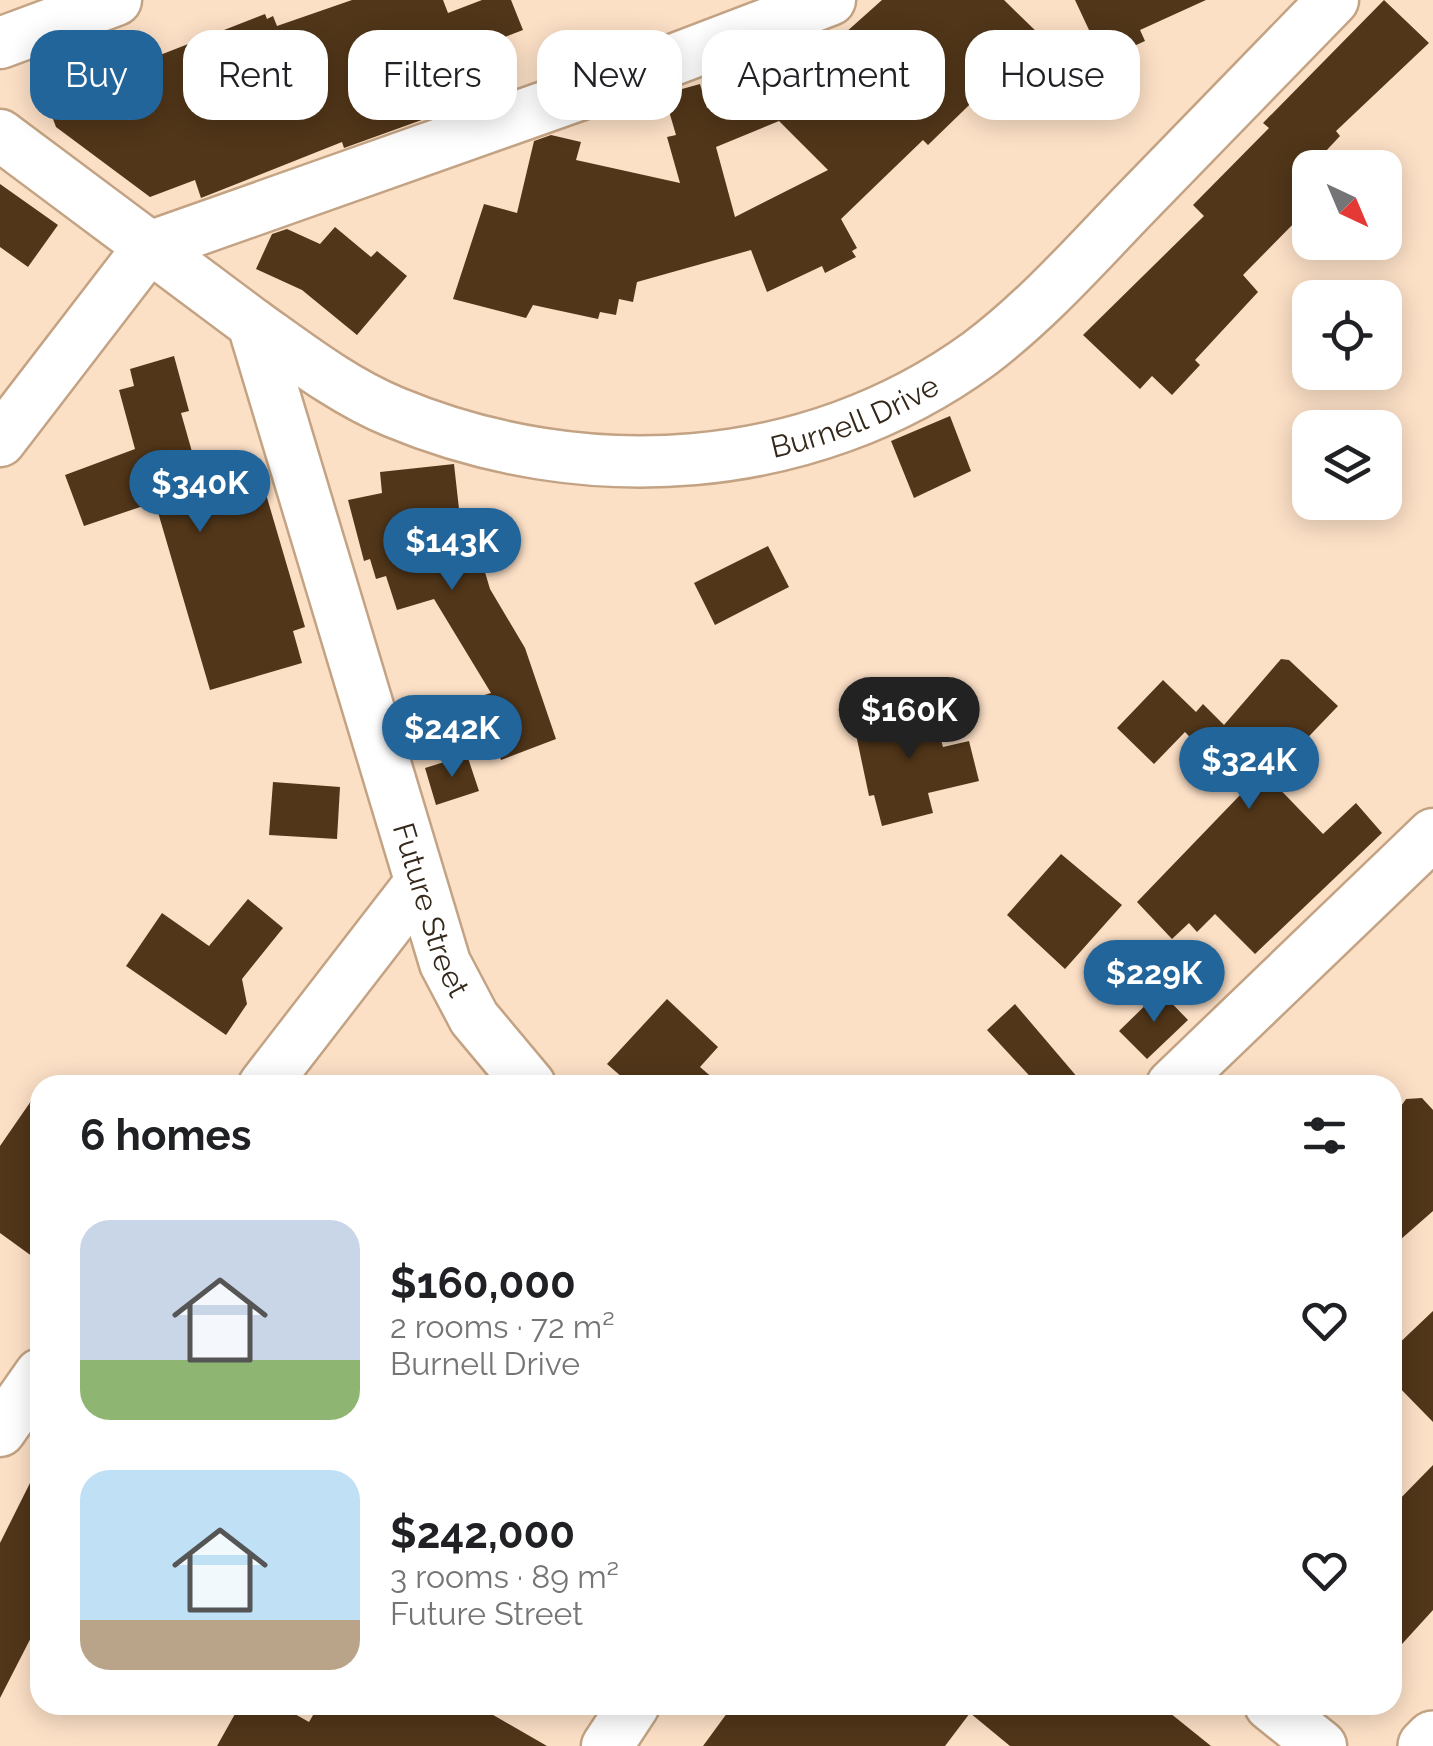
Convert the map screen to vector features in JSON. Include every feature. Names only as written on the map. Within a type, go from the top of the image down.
[{"type":"street","points":[[0,43],[116,0]]},
{"type":"street","points":[[0,441],[149,247],[607,85],[830,0]]},
{"type":"street","name":"Burnell Drive","points":[[253,324],[328,377],[391,411],[484,443],[549,458],[631,464],[713,459],[783,445],[852,423],[926,388],[978,354],[1034,309],[1333,0]]},
{"type":"street","points":[[0,136],[253,324]]},
{"type":"street","name":"Future Street","points":[[253,324],[445,963],[474,1018],[522,1075]]},
{"type":"street","points":[[1182,1075],[1433,834]]},
{"type":"street","points":[[272,1075],[420,883]]},
{"type":"street","points":[[0,1431],[30,1388]]},
{"type":"street","points":[[607,1746],[627,1715]]},
{"type":"street","points":[[1282,1715],[1321,1746]]},
{"type":"street","points":[[1426,1746],[1433,1738]]},
{"type":"building","points":[[352,0],[443,0],[448,13],[482,0],[511,0],[523,30],[348,30],[348,120],[422,120],[344,148],[342,142],[201,198],[195,180],[150,197],[56,127],[53,120],[163,120],[163,54],[183,46],[183,120],[328,120],[328,30],[224,30],[265,14],[267,19],[273,16],[277,26]]},
{"type":"building","points":[[882,0],[1004,0],[1035,30],[965,30],[965,109],[928,145],[923,140],[841,219],[857,248],[852,251],[856,257],[825,273],[822,266],[767,292],[751,250],[637,282],[633,302],[619,299],[616,315],[600,312],[598,319],[533,305],[526,318],[453,299],[484,204],[517,213],[534,141],[551,135],[581,142],[576,160],[680,183],[667,137],[676,135],[672,120],[682,120],[682,89],[700,84],[702,120],[945,120],[945,30],[848,30]],"holes":[[[779,121],[828,170],[735,217],[716,147]]]},
{"type":"building","points":[[1075,0],[1206,0],[1140,30],[1089,30]]},
{"type":"building","points":[[1384,0],[1429,43],[1336,131],[1340,136],[1327,150],[1292,150],[1292,225],[1243,275],[1258,292],[1195,360],[1200,365],[1172,395],[1152,376],[1140,389],[1083,335],[1204,216],[1193,205],[1269,128],[1263,123]]},
{"type":"building","points":[[0,184],[58,225],[28,267],[0,247]]},
{"type":"building","points":[[335,227],[371,257],[377,251],[407,276],[357,335],[302,290],[256,269],[272,234],[287,229],[320,244]]},
{"type":"building","points":[[174,356],[189,411],[181,413],[206,501],[263,484],[305,627],[293,631],[302,663],[210,690],[155,502],[84,526],[65,475],[135,449],[119,390],[134,386],[130,369]]},
{"type":"building","points":[[950,416],[971,471],[914,498],[891,441]]},
{"type":"building","points":[[454,464],[459,509],[473,554],[479,552],[490,589],[525,648],[556,739],[501,760],[478,697],[491,693],[434,599],[397,610],[386,576],[376,579],[370,559],[364,561],[348,500],[382,493],[380,472]]},
{"type":"building","points":[[768,546],[789,587],[715,625],[694,583]]},
{"type":"building","points":[[1281,659],[1289,660],[1338,706],[1269,778],[1323,834],[1356,803],[1382,833],[1255,954],[1215,914],[1197,932],[1189,923],[1172,939],[1137,902],[1243,792],[1185,732],[1154,764],[1117,728],[1163,680],[1196,712],[1203,704],[1224,725]]},
{"type":"building","points":[[930,702],[943,747],[969,741],[979,781],[928,793],[933,813],[882,826],[874,795],[869,796],[853,720]]},
{"type":"building","points":[[467,755],[479,791],[436,805],[425,768]]},
{"type":"building","points":[[273,782],[340,787],[337,839],[269,835]]},
{"type":"building","points":[[1061,854],[1122,905],[1065,969],[1007,915]]},
{"type":"building","points":[[248,899],[283,928],[242,979],[247,1004],[226,1035],[126,966],[162,913],[209,946]]},
{"type":"building","points":[[1160,991],[1188,1020],[1147,1059],[1119,1031]]},
{"type":"building","points":[[667,999],[718,1047],[700,1067],[709,1075],[620,1075],[607,1064]]},
{"type":"building","points":[[1015,1004],[1075,1075],[1029,1075],[987,1030]]},
{"type":"building","points":[[1422,1098],[1433,1110],[1433,1211],[1402,1238],[1402,1105],[1406,1099]]},
{"type":"building","points":[[30,1102],[30,1255],[0,1233],[0,1146]]},
{"type":"building","points":[[1433,1311],[1433,1422],[1402,1390],[1402,1340]]},
{"type":"building","points":[[1433,1465],[1433,1610],[1402,1644],[1402,1497]]},
{"type":"building","points":[[30,1483],[30,1640],[0,1698],[0,1543]]},
{"type":"building","points":[[234,1715],[297,1715],[309,1722],[313,1715],[493,1715],[547,1746],[217,1746]]},
{"type":"building","points":[[726,1715],[968,1715],[945,1746],[703,1746]]},
{"type":"building","points":[[972,1715],[1172,1715],[1211,1746],[1010,1746]]}]
